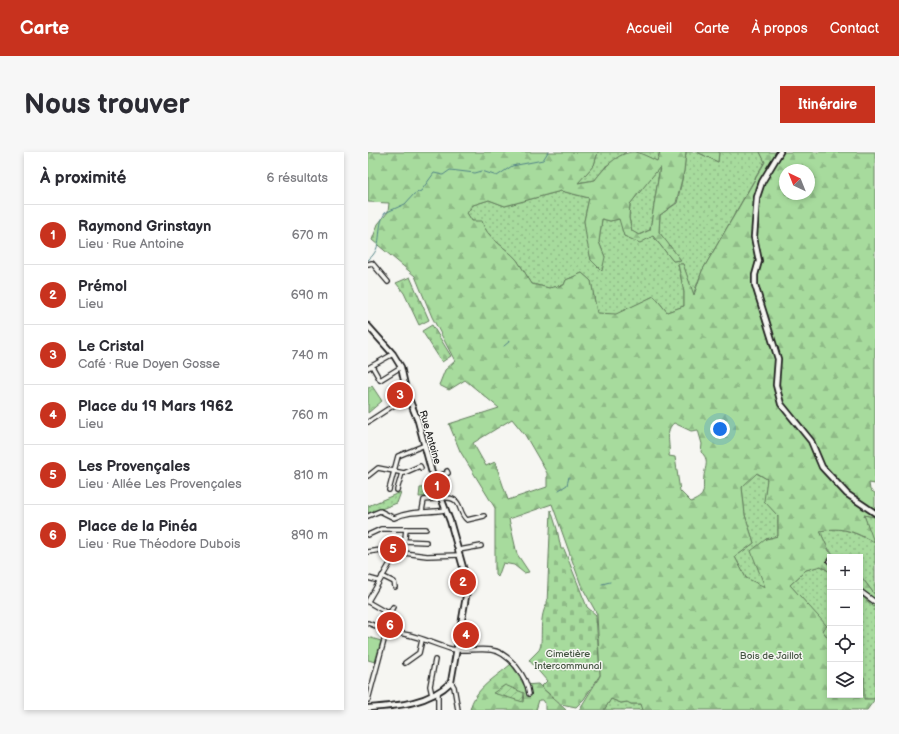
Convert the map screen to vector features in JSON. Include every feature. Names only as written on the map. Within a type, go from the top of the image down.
[{"type":"street","points":[[780,152],[762,182],[757,197],[754,237],[758,259],[755,285],[778,359],[776,385],[780,401],[811,441],[822,467],[847,494],[875,513]]},
{"type":"street","points":[[368,264],[372,263],[388,282]]},
{"type":"street","name":"Rue Antoine","points":[[368,326],[393,354],[401,367],[408,396],[418,421],[432,477],[445,510],[468,585],[451,682]]},
{"type":"street","points":[[393,354],[370,367],[380,380],[401,367]]},
{"type":"street","points":[[368,422],[408,396]]},
{"type":"street","points":[[389,490],[398,456],[424,445]]},
{"type":"street","points":[[368,476],[378,468],[394,470],[402,473],[420,466],[421,468]]},
{"type":"street","points":[[432,477],[448,473],[448,471]]},
{"type":"street","points":[[397,490],[402,473]]},
{"type":"street","points":[[440,496],[457,502],[467,520],[484,516]]},
{"type":"street","points":[[422,511],[424,500],[434,499]]},
{"type":"street","points":[[368,516],[380,511],[394,518],[405,513],[416,514],[422,511],[445,510]]},
{"type":"street","points":[[368,535],[381,529],[426,529]]},
{"type":"street","points":[[394,607],[389,614],[368,600],[403,541],[406,529]]},
{"type":"street","points":[[403,541],[426,542]]},
{"type":"street","points":[[368,552],[381,550],[427,556],[459,553],[481,546]]},
{"type":"street","points":[[382,576],[394,582],[395,586]]},
{"type":"street","points":[[368,578],[379,581]]},
{"type":"street","points":[[863,592],[875,602]]},
{"type":"street","points":[[368,623],[383,629],[386,633],[415,637],[457,650],[491,650],[500,653],[519,669],[528,686],[529,694]]},
{"type":"street","points":[[368,700],[386,633]]},
{"type":"street","points":[[405,663],[419,653],[422,640]]},
{"type":"street","points":[[432,696],[430,686],[435,660]]},
{"type":"street","points":[[368,708],[401,704],[432,696],[451,682],[454,687],[458,710]]},
{"type":"street","points":[[438,692],[438,710]]},
{"type":"street","points":[[399,710],[401,704]]},
{"type":"green space","name":"Bois de Jaillot","points":[[368,152],[598,152],[594,165],[578,183],[595,180],[612,162],[628,153],[640,153],[657,161],[660,152],[686,152],[684,171],[676,203],[660,215],[659,232],[681,260],[673,261],[653,236],[640,243],[624,236],[619,219],[610,221],[602,219],[599,242],[605,257],[602,271],[591,260],[587,242],[584,221],[589,198],[561,191],[505,206],[489,200],[473,205],[467,213],[472,221],[482,221],[484,227],[492,237],[517,260],[532,284],[549,288],[564,285],[566,280],[582,273],[591,281],[597,313],[616,314],[654,296],[667,312],[684,306],[684,292],[678,264],[683,264],[694,295],[702,271],[765,162],[760,152],[875,152],[875,484],[869,483],[870,490],[875,493],[875,517],[864,515],[874,542],[848,531],[835,529],[820,531],[829,551],[832,554],[827,554],[827,570],[821,566],[806,570],[790,585],[827,626],[822,630],[827,637],[827,698],[863,698],[863,676],[864,699],[875,699],[867,710],[643,710],[641,704],[631,704],[627,702],[621,703],[611,699],[604,710],[579,710],[600,676],[597,614],[581,585],[552,504],[509,519],[517,554],[529,572],[524,573],[514,565],[503,563],[498,577],[495,574],[495,508],[460,451],[449,424],[499,408],[465,380],[449,390],[439,385],[445,370],[455,361],[432,317],[415,276],[372,240],[378,224],[388,212],[389,203],[368,202]],"holes":[[[660,167],[650,230],[639,235],[632,231],[629,218],[630,204]],[[512,419],[525,435],[547,473],[547,487],[508,500],[495,462],[486,466],[473,443]],[[674,423],[691,431],[698,430],[702,444],[701,452],[706,461],[703,492],[700,497],[691,502],[680,491],[675,457],[669,456],[668,438],[671,426]],[[757,473],[767,479],[764,501],[778,516],[778,536],[766,539],[751,551],[765,587],[746,578],[735,557],[754,543],[745,515],[742,487]]]},
{"type":"green space","points":[[598,152],[626,152],[606,166],[595,180],[577,183],[594,165]]},
{"type":"green space","points":[[636,152],[660,152],[657,161]]},
{"type":"green space","points":[[686,152],[697,152],[718,162],[719,152],[760,152],[765,161],[702,271],[693,295],[683,264],[678,264],[684,292],[684,306],[667,312],[654,296],[616,315],[597,313],[591,281],[582,273],[566,280],[564,285],[549,288],[532,284],[513,255],[492,238],[484,228],[482,222],[472,221],[467,213],[473,205],[489,200],[505,206],[561,191],[589,198],[584,221],[591,260],[605,257],[599,242],[602,219],[610,221],[620,219],[624,236],[640,242],[653,236],[673,261],[680,260],[659,232],[660,215],[677,203],[684,171]]},
{"type":"green space","points":[[697,152],[719,152],[718,162]]},
{"type":"green space","points":[[660,166],[650,230],[638,235],[632,231],[629,218],[630,204]]},
{"type":"green space","points":[[410,277],[429,320],[419,325],[404,293],[396,283]]},
{"type":"green space","points":[[432,325],[451,356],[442,362],[422,331]]},
{"type":"green space","points":[[372,386],[382,401],[368,413],[368,388]]},
{"type":"green space","points":[[756,473],[767,479],[765,501],[778,516],[778,536],[766,539],[765,588],[746,578],[735,557],[754,543],[745,515],[742,487]]},
{"type":"green space","points":[[433,487],[436,496],[419,497],[420,488]]},
{"type":"green space","points":[[401,492],[397,503],[368,514],[368,506]]},
{"type":"green space","name":"Cimetière Intercommunal","points":[[551,510],[561,549],[564,549],[587,607],[596,615],[600,675],[584,699],[576,707],[561,704],[541,687],[547,681],[529,660],[540,648],[542,617],[547,604]]},
{"type":"green space","points":[[864,515],[875,517],[875,595],[863,579],[863,554],[834,554],[830,551],[820,531],[835,529],[848,531],[873,542]]},
{"type":"green space","points":[[821,566],[827,570],[827,637],[822,630],[826,626],[790,585],[806,570]]},
{"type":"green space","points":[[863,579],[875,595],[875,608],[863,597]]},
{"type":"green space","points":[[863,597],[875,608],[875,699],[863,699]]},
{"type":"green space","points":[[368,637],[381,641],[375,662],[368,660]]},
{"type":"green space","points":[[511,664],[524,685],[538,684],[566,710],[545,710],[545,703],[543,700],[539,700],[536,710],[470,710],[476,696],[486,684]]},
{"type":"green space","points":[[505,685],[524,693],[523,702],[493,693]]},
{"type":"green space","points":[[611,699],[621,703],[628,702],[631,704],[641,704],[643,710],[604,710]]},
{"type":"waterway","points":[[368,260],[376,249],[382,219],[385,213],[405,204],[414,194],[421,191],[434,173],[443,175],[450,170],[475,173],[482,171],[497,176],[512,166],[543,160],[548,152]]},
{"type":"waterway","points":[[504,346],[510,341]]},
{"type":"waterway","points":[[559,490],[567,485],[569,477]]},
{"type":"waterway","points":[[602,584],[610,582]]},
{"type":"place","name":"Le Cristal","points":[[400,395]]},
{"type":"place","name":"Raymond Grinstayn","points":[[437,486]]},
{"type":"place","name":"Les Provençales","points":[[393,549]]},
{"type":"place","name":"Prémol","points":[[463,582]]},
{"type":"place","name":"Place de la Pinéa","points":[[390,625]]},
{"type":"place","name":"Place du 19 Mars 1962","points":[[466,635]]}]
